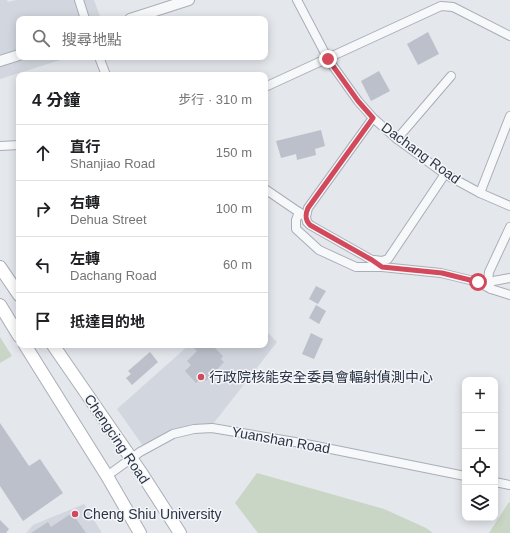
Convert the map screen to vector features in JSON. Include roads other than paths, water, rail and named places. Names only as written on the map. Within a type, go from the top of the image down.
[{"type":"main road","points":[[0,267],[16,290]]},
{"type":"main road","points":[[0,305],[16,331]]},
{"type":"main road","name":"Chengcing Road","points":[[27,348],[107,476],[140,533]]},
{"type":"main road","name":"Chengcing Road","points":[[55,348],[180,533]]},
{"type":"street","points":[[79,0],[84,16]]},
{"type":"street","points":[[139,16],[189,0]]},
{"type":"street","name":"Dachang Road","points":[[298,0],[328,59],[358,101],[373,118],[397,139],[445,174],[480,193],[510,206]]},
{"type":"street","points":[[268,86],[441,6],[453,7],[510,36]]},
{"type":"street","points":[[0,61],[16,56]]},
{"type":"street","points":[[100,60],[105,72]]},
{"type":"street","points":[[397,139],[451,76]]},
{"type":"street","points":[[480,193],[510,116]]},
{"type":"street","points":[[373,118],[308,208],[296,220],[296,229],[319,250],[356,267],[382,267],[442,273],[478,282],[510,295]]},
{"type":"street","points":[[0,146],[16,145]]},
{"type":"street","points":[[372,260],[382,261],[388,259],[445,174]]},
{"type":"street","points":[[268,191],[303,214],[310,225],[382,267]]},
{"type":"street","points":[[489,286],[489,272],[510,227]]},
{"type":"street","points":[[489,286],[510,278]]},
{"type":"street","name":"Yuanshan Road","points":[[107,476],[140,452],[173,434],[194,429],[212,428],[301,443],[462,475]]},
{"type":"street","points":[[498,483],[510,485]]},
{"type":"place","name":"行政院核能安全委員會輻射偵測中心","points":[[201,377]]},
{"type":"place","name":"Cheng Shiu University","points":[[75,514]]}]
